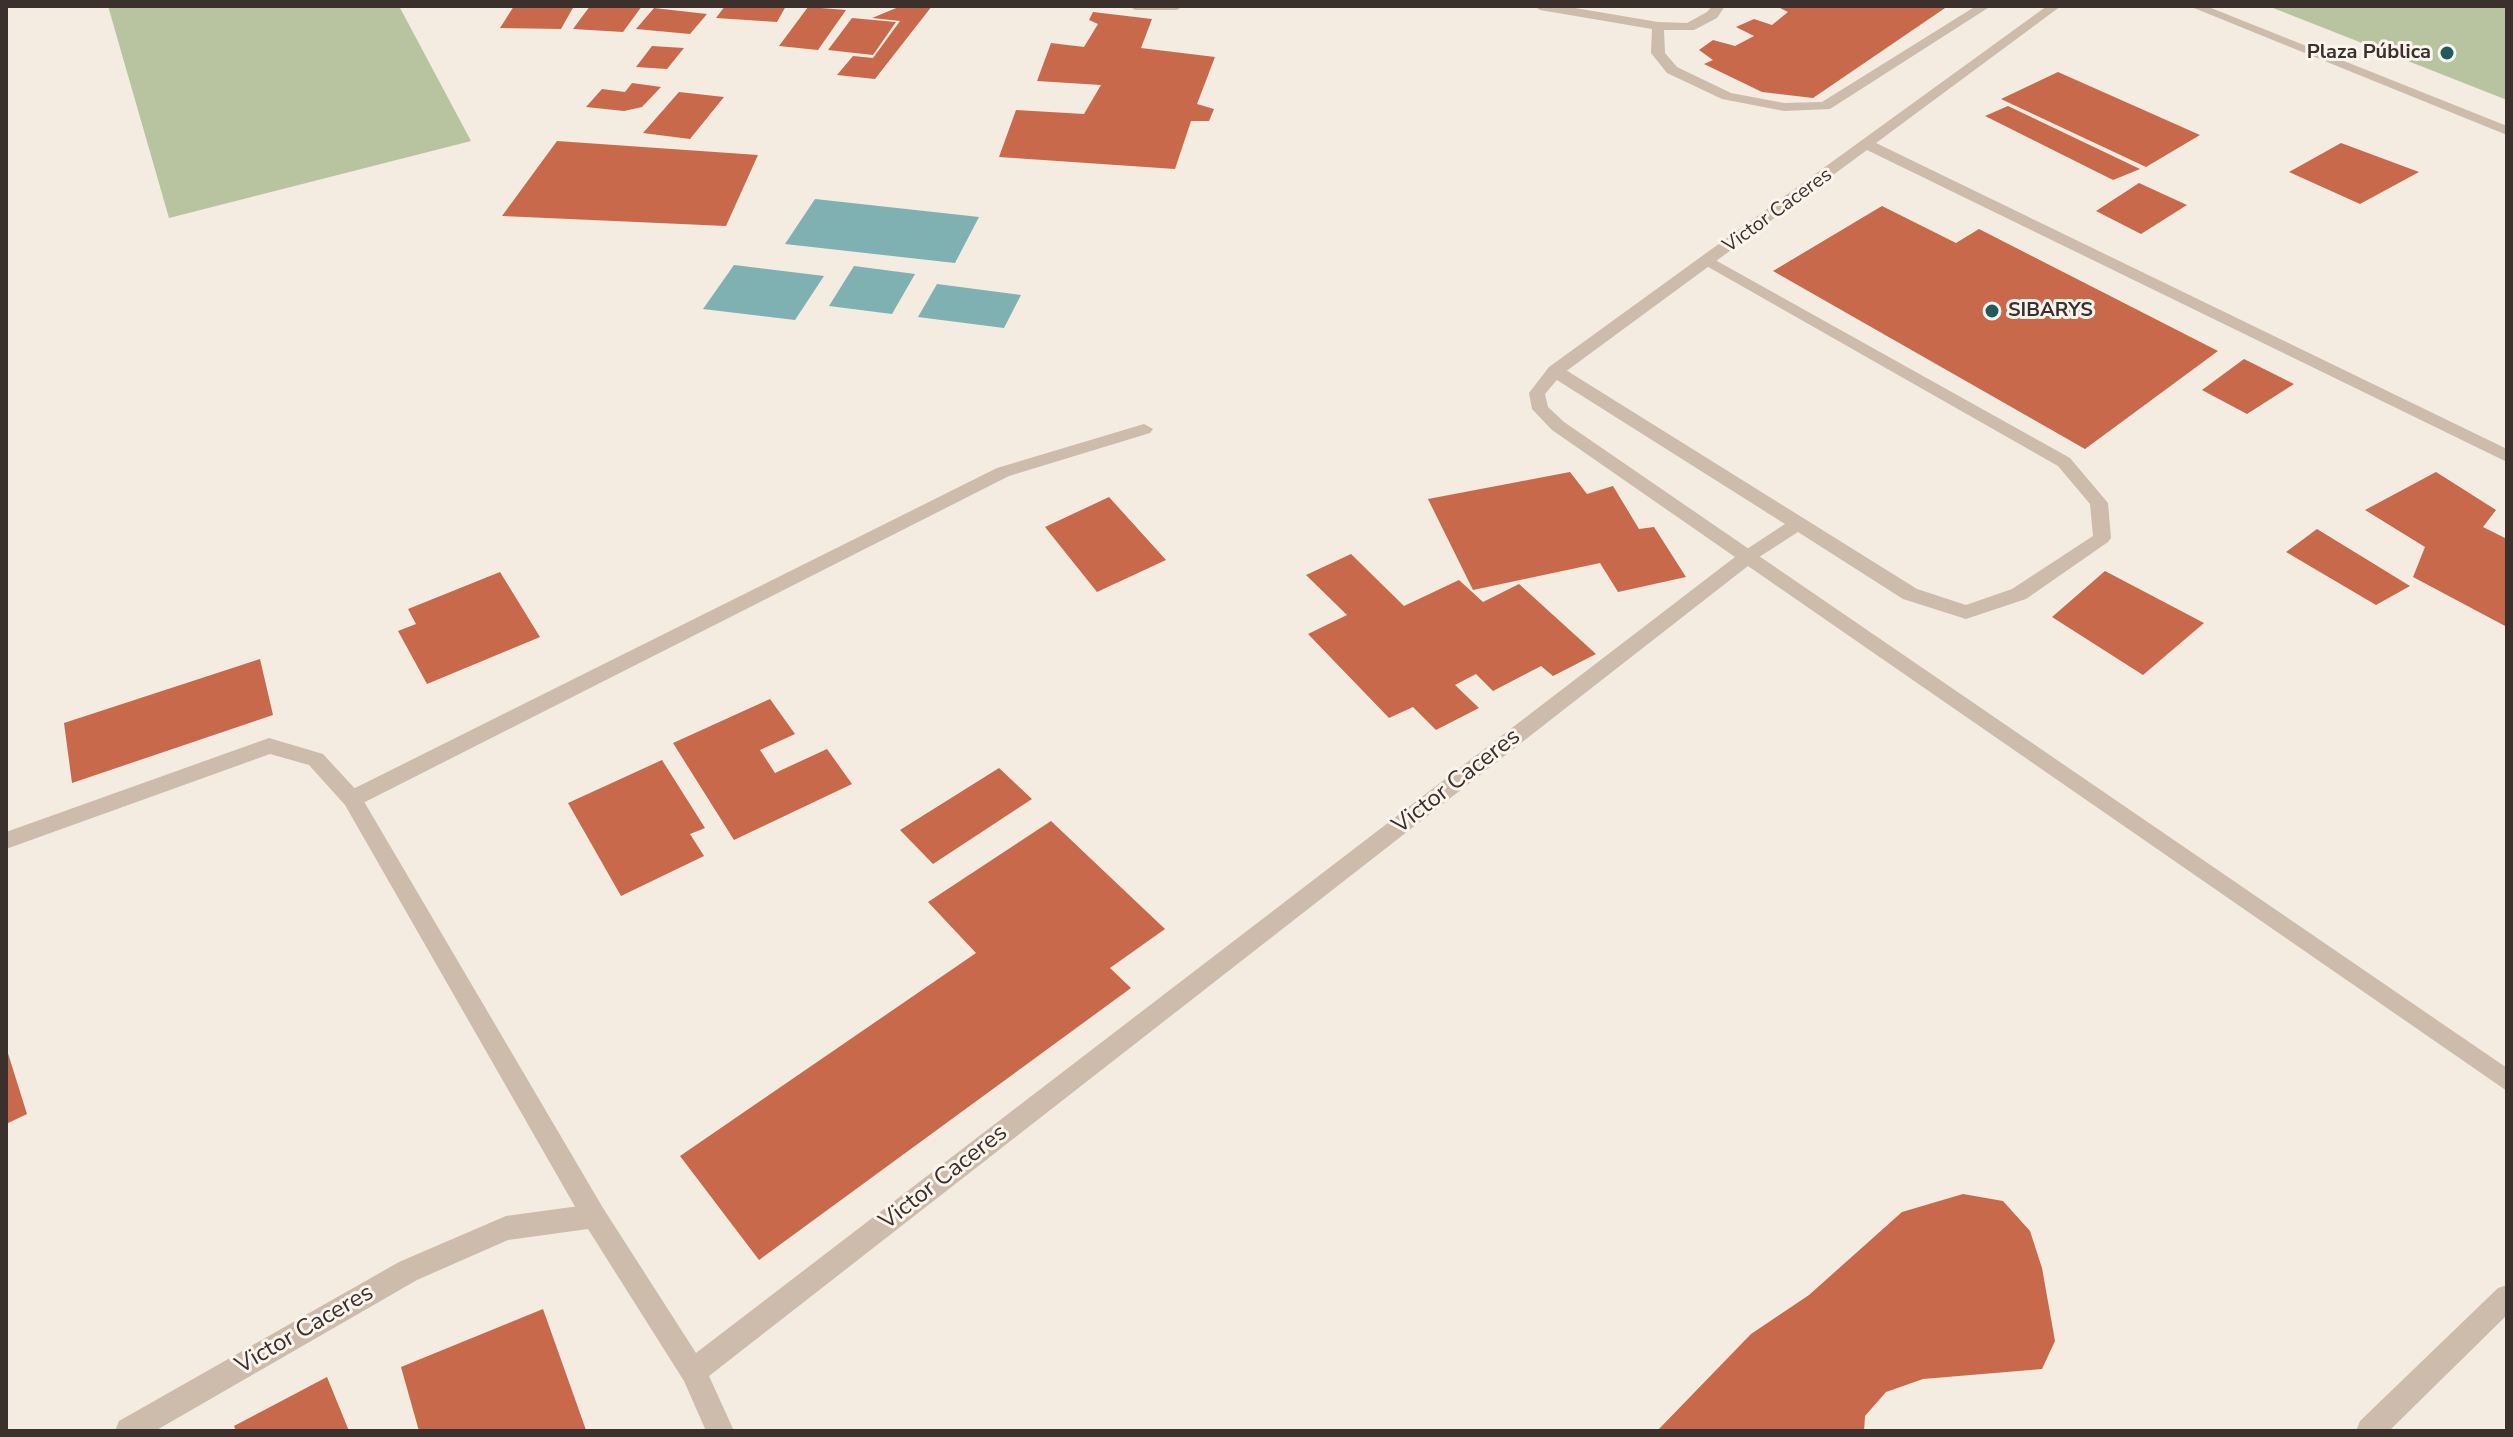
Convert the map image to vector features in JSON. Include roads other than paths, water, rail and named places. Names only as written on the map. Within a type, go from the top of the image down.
[{"type":"street","points":[[1135,6],[1177,6]]},
{"type":"street","points":[[1540,6],[1658,26],[1689,27],[1712,15],[1719,6]]},
{"type":"street","points":[[1658,26],[1658,53],[1672,70],[1727,96],[1784,107],[1825,106],[1985,6]]},
{"type":"street","name":"Victor Caceres","points":[[1750,555],[1558,426],[1540,409],[1537,393],[1555,371],[2055,6]]},
{"type":"street","points":[[2195,6],[2507,131]]},
{"type":"street","points":[[1868,145],[2507,456]]},
{"type":"street","points":[[1555,371],[1910,594],[1966,612],[2019,594],[2102,538],[2099,503],[2064,462],[1708,261]]},
{"type":"street","points":[[352,799],[1003,472],[1144,429]]},
{"type":"street","name":"Victor Caceres","points":[[693,1372],[1750,555],[1796,525]]},
{"type":"street","points":[[1750,555],[2507,1081]]},
{"type":"street","points":[[6,841],[269,746],[316,759],[352,799],[594,1216],[693,1372],[720,1431]]},
{"type":"street","name":"Victor Caceres","points":[[129,1431],[408,1271],[506,1228],[594,1216]]},
{"type":"street","points":[[2370,1431],[2507,1297]]},
{"type":"water","points":[[815,199],[979,217],[955,263],[785,244]]},
{"type":"water","points":[[734,265],[824,276],[795,320],[703,309]]},
{"type":"water","points":[[854,266],[915,274],[892,314],[829,306]]},
{"type":"water","points":[[937,284],[1021,295],[1004,328],[918,317]]},
{"type":"place","name":"Plaza Pública","points":[[2447,53]]},
{"type":"place","name":"SIBARYS","points":[[1992,311]]}]
